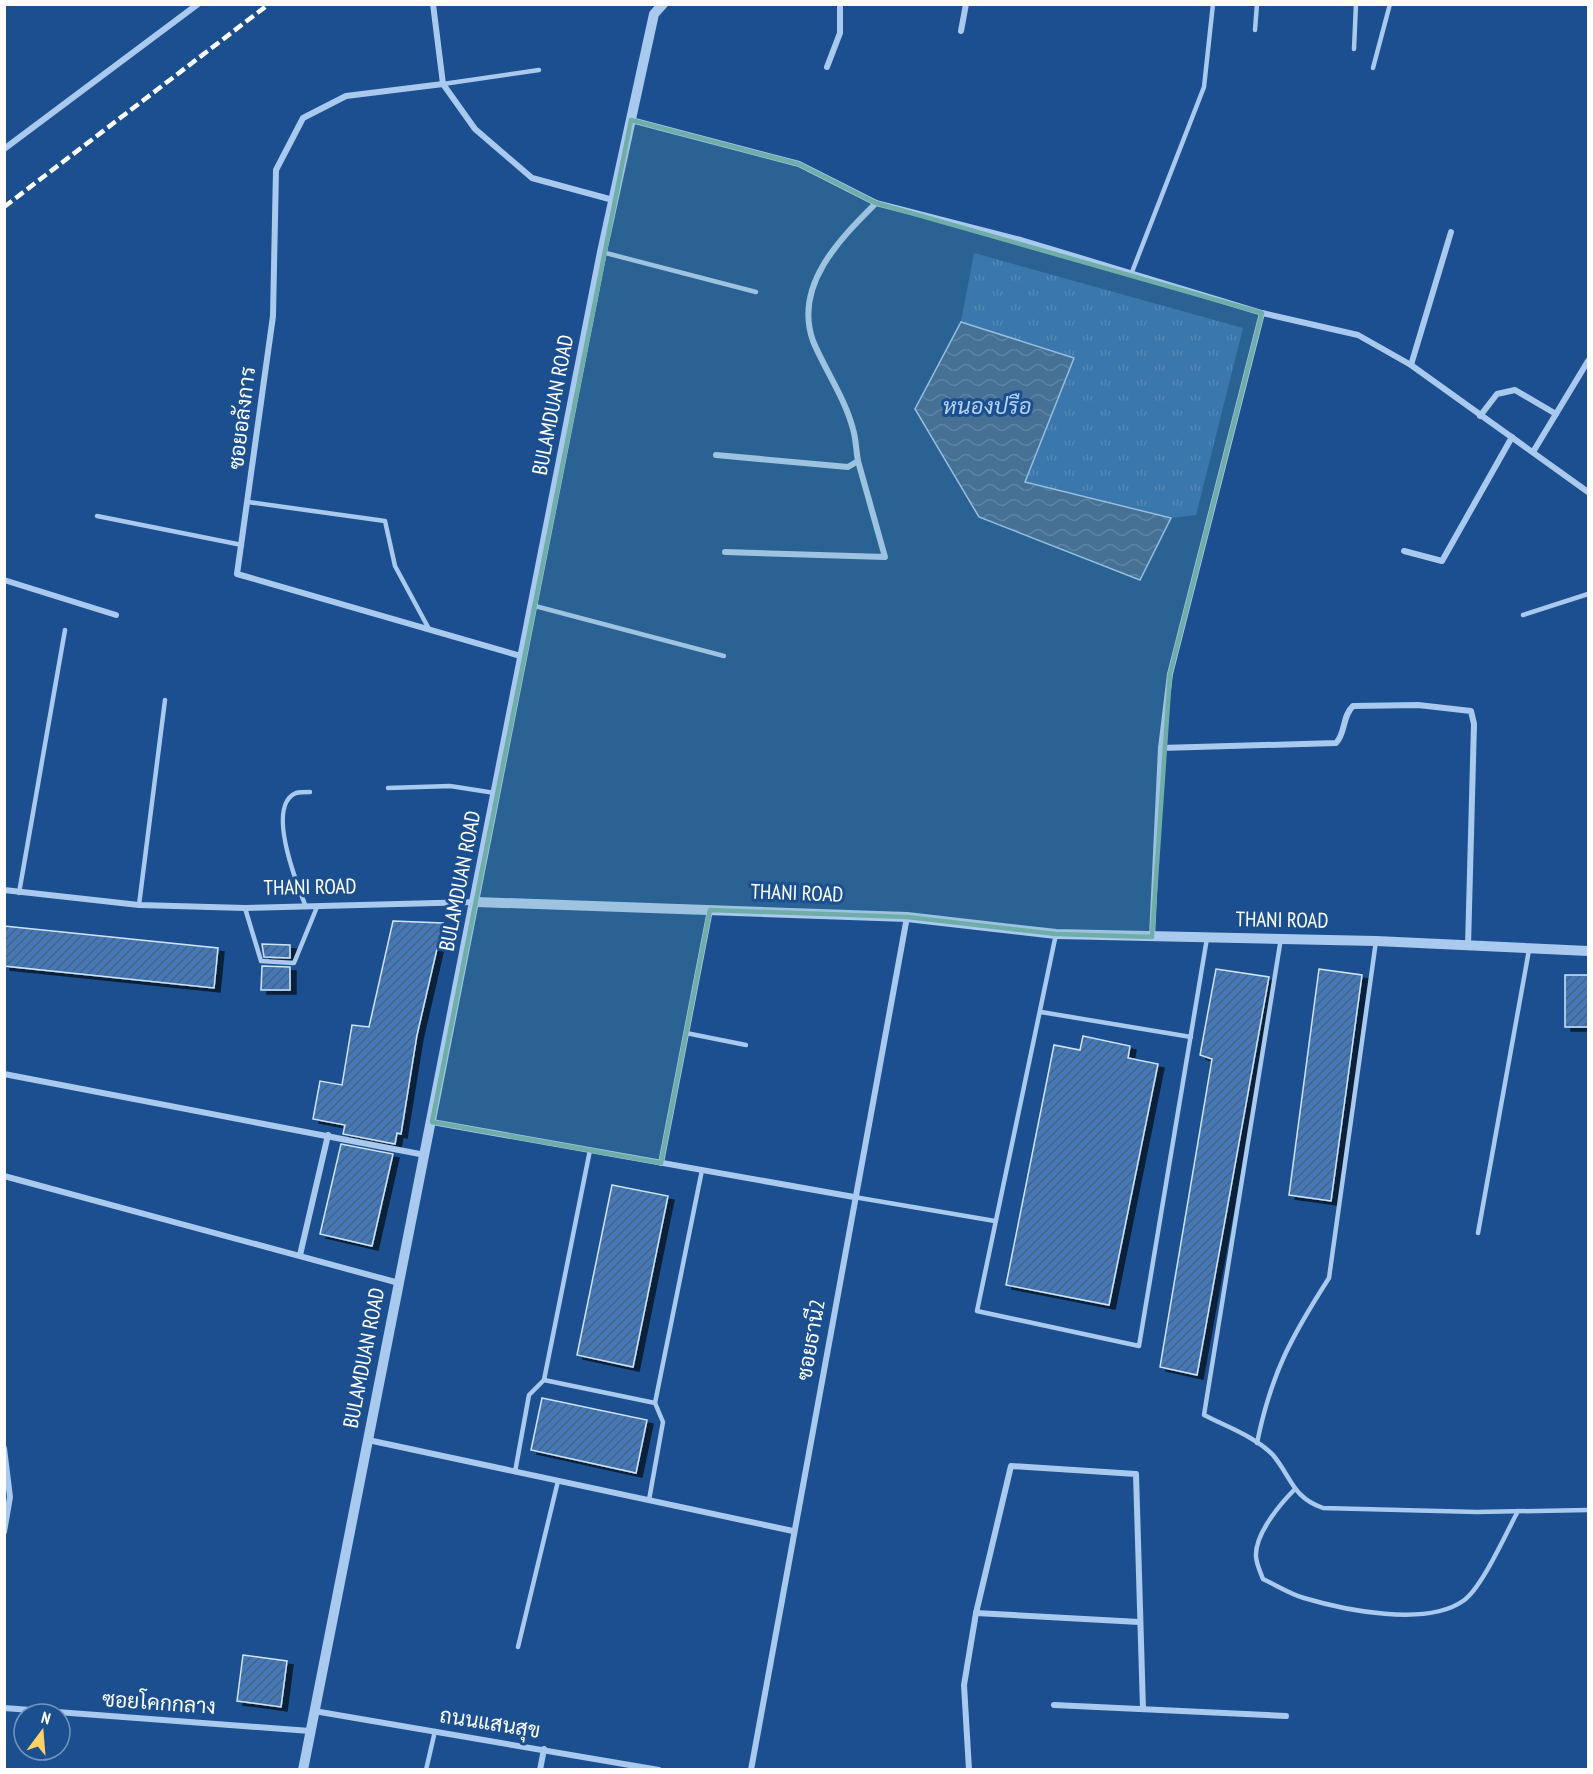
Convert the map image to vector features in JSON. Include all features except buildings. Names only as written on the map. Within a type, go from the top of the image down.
[{"type":"street","points":[[4,149],[198,4]]},
{"type":"street","points":[[433,4],[443,84],[475,129],[532,178],[613,200]]},
{"type":"street","name":"BULAMDUAN ROAD","points":[[303,1770],[535,606],[602,252],[654,14],[663,4]]},
{"type":"street","points":[[827,67],[840,33],[840,4]]},
{"type":"street","points":[[961,30],[966,4]]},
{"type":"street","name":"ซอยอลังการ","points":[[443,84],[346,96],[303,118],[276,170],[273,316],[237,574],[524,657]]},
{"type":"street","points":[[631,120],[799,164],[876,203],[1132,272],[1262,312],[1358,335],[1411,365],[1588,492]]},
{"type":"street","points":[[725,552],[885,557],[858,461],[853,428],[813,339],[809,308],[813,283],[839,240],[876,203]]},
{"type":"street","points":[[1411,365],[1451,232]]},
{"type":"street","points":[[1152,937],[1161,748],[1170,674],[1262,312]]},
{"type":"street","points":[[1533,452],[1588,361]]},
{"type":"street","points":[[1480,416],[1497,394],[1515,390],[1556,414]]},
{"type":"street","points":[[1404,551],[1442,561],[1512,437]]},
{"type":"street","points":[[716,455],[848,467],[858,461]]},
{"type":"street","points":[[4,580],[116,615]]},
{"type":"street","points":[[1161,748],[1336,743],[1342,737],[1348,710],[1353,706],[1418,705],[1471,711],[1474,724],[1468,946]]},
{"type":"street","name":"THANI ROAD","points":[[4,890],[139,905],[245,908],[476,902],[907,917],[1056,934],[1376,941],[1588,951]]},
{"type":"street","points":[[661,1163],[710,910]]},
{"type":"street","name":"ซอยธานี2","points":[[751,1770],[907,917]]},
{"type":"street","points":[[4,1074],[425,1155]]},
{"type":"street","points":[[432,1122],[854,1197]]},
{"type":"street","points":[[300,1255],[328,1135]]},
{"type":"street","points":[[4,1176],[399,1282]]},
{"type":"street","points":[[368,1440],[793,1531]]},
{"type":"street","points":[[4,1448],[10,1497],[4,1532]]},
{"type":"street","points":[[969,1770],[964,1685],[976,1613],[1011,1466],[1136,1474],[1143,1709]]},
{"type":"street","points":[[976,1613],[1139,1622]]},
{"type":"street","points":[[1054,1705],[1286,1716]]},
{"type":"street","name":"ซอยโคกกลาง","points":[[4,1708],[310,1731]]},
{"type":"street","name":"ถนนแสนสุข","points":[[314,1711],[659,1770]]},
{"type":"street","points":[[540,1770],[544,1749]]},
{"type":"lane","points":[[1132,272],[1204,87],[1214,4]]},
{"type":"lane","points":[[1255,30],[1257,4]]},
{"type":"lane","points":[[1354,50],[1356,4]]},
{"type":"lane","points":[[1374,68],[1389,4]]},
{"type":"lane","points":[[443,84],[539,70]]},
{"type":"lane","points":[[602,252],[756,291]]},
{"type":"lane","points":[[248,502],[385,521],[395,566],[429,629]]},
{"type":"lane","points":[[97,516],[242,545]]},
{"type":"lane","points":[[1523,615],[1588,594]]},
{"type":"lane","points":[[535,606],[724,656]]},
{"type":"lane","points":[[20,893],[65,630]]},
{"type":"lane","points":[[139,905],[165,700]]},
{"type":"lane","points":[[388,788],[450,786],[497,794]]},
{"type":"lane","points":[[306,907],[291,868],[285,839],[284,819],[289,799],[297,793],[310,792]]},
{"type":"lane","points":[[245,908],[261,961],[294,963],[316,907]]},
{"type":"lane","points":[[1056,934],[977,1311],[1139,1347],[1208,938]]},
{"type":"lane","points":[[1281,939],[1204,1415],[1257,1443],[1272,1455],[1294,1489],[1308,1502],[1323,1508],[1588,1510]]},
{"type":"lane","points":[[1257,1443],[1265,1406],[1278,1367],[1300,1323],[1329,1278],[1376,941]]},
{"type":"lane","points":[[1478,1233],[1530,947]]},
{"type":"lane","points":[[1041,1012],[1191,1037]]},
{"type":"lane","points":[[686,1033],[746,1045]]},
{"type":"lane","points":[[514,1472],[529,1395],[544,1380],[590,1150]]},
{"type":"lane","points":[[649,1500],[663,1422],[655,1403],[702,1170]]},
{"type":"lane","points":[[854,1197],[995,1221]]},
{"type":"lane","points":[[544,1380],[655,1403]]},
{"type":"lane","points":[[518,1647],[558,1481]]},
{"type":"lane","points":[[1294,1489],[1274,1514],[1256,1549],[1256,1559],[1263,1579],[1303,1598],[1376,1614],[1440,1611],[1463,1601],[1476,1586],[1518,1511]]},
{"type":"lane","points":[[426,1770],[435,1731]]},
{"type":"highlighted area","points":[[631,120],[799,164],[876,203],[1262,313],[1170,674],[1152,937],[1056,934],[907,917],[710,910],[661,1163],[432,1122]]},
{"type":"green space","points":[[974,253],[1243,328],[1196,515],[1171,518],[1025,483],[1074,358],[961,322]]},
{"type":"water","name":"หนองปรือ","points":[[961,322],[1074,358],[1025,482],[1171,518],[1140,580],[979,517],[915,409]]},
{"type":"railway","points":[[4,207],[269,4]]}]
